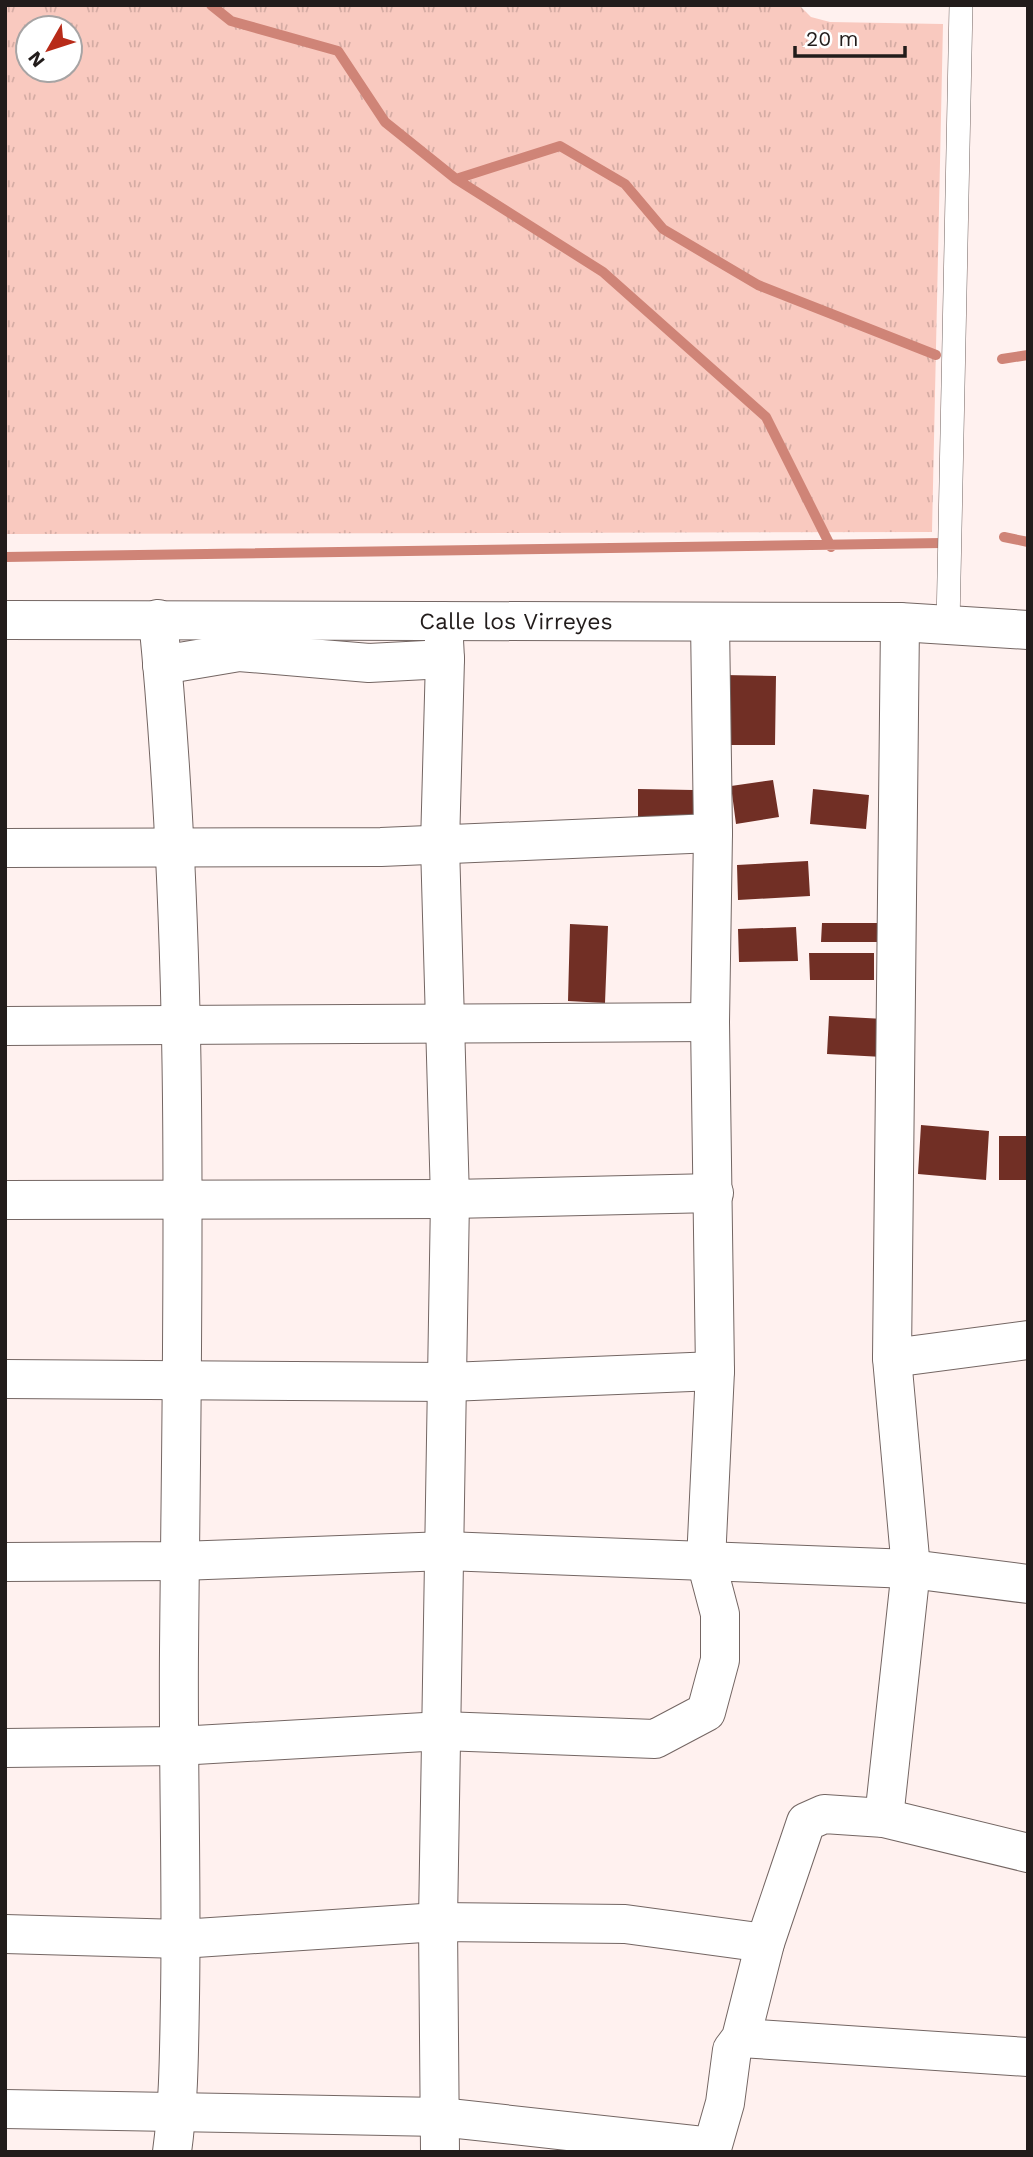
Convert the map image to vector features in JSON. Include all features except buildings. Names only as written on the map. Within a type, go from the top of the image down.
[{"type":"street","name":"Calle los Virreyes","points":[[5,620],[158,619],[320,641],[443,621],[900,622],[1028,631]]},
{"type":"street","points":[[158,619],[175,849],[183,1026],[184,1380],[178,1746],[181,1939],[178,2113],[172,2152]]},
{"type":"street","points":[[440,2134],[439,1922],[450,1199],[440,845],[445,659],[443,621]]},
{"type":"street","points":[[5,1748],[178,1746],[442,1731],[655,1739],[706,1712],[720,1660],[720,1614],[706,1561],[715,1371],[710,1022],[713,833],[710,622]]},
{"type":"street","points":[[884,1818],[911,1569],[892,1358],[900,622]]},
{"type":"street","points":[[162,665],[320,641],[369,663],[445,659]]},
{"type":"street","points":[[5,848],[175,849],[440,845],[713,833]]},
{"type":"street","points":[[5,1026],[710,1022]]},
{"type":"street","points":[[5,1200],[450,1199],[714,1193]]},
{"type":"street","points":[[892,1358],[1028,1340]]},
{"type":"street","points":[[5,1379],[449,1382],[715,1371]]},
{"type":"street","points":[[5,1562],[180,1561],[446,1551],[911,1569],[1028,1584]]},
{"type":"street","points":[[5,2109],[178,2113],[440,2134],[711,2149],[725,2103],[732,2050],[741,2038],[765,1943],[806,1822],[824,1814],[884,1818],[1028,1853]]},
{"type":"street","points":[[5,1934],[181,1939],[439,1922],[625,1924],[765,1943]]},
{"type":"street","points":[[741,2038],[1028,2057]]},
{"type":"lane","points":[[948,625],[961,5]]},
{"type":"green space","points":[[5,5],[799,5],[811,17],[830,22],[943,24],[932,532],[5,534]]},
{"type":"waterway","points":[[211,5],[231,21],[338,51],[385,122],[456,179],[560,146],[625,184],[663,229],[758,285],[936,355]]},
{"type":"waterway","points":[[456,179],[603,272],[766,417],[831,547]]},
{"type":"waterway","points":[[1002,359],[1028,355]]},
{"type":"waterway","points":[[1004,537],[1028,542]]},
{"type":"waterway","points":[[5,557],[942,543]]}]
